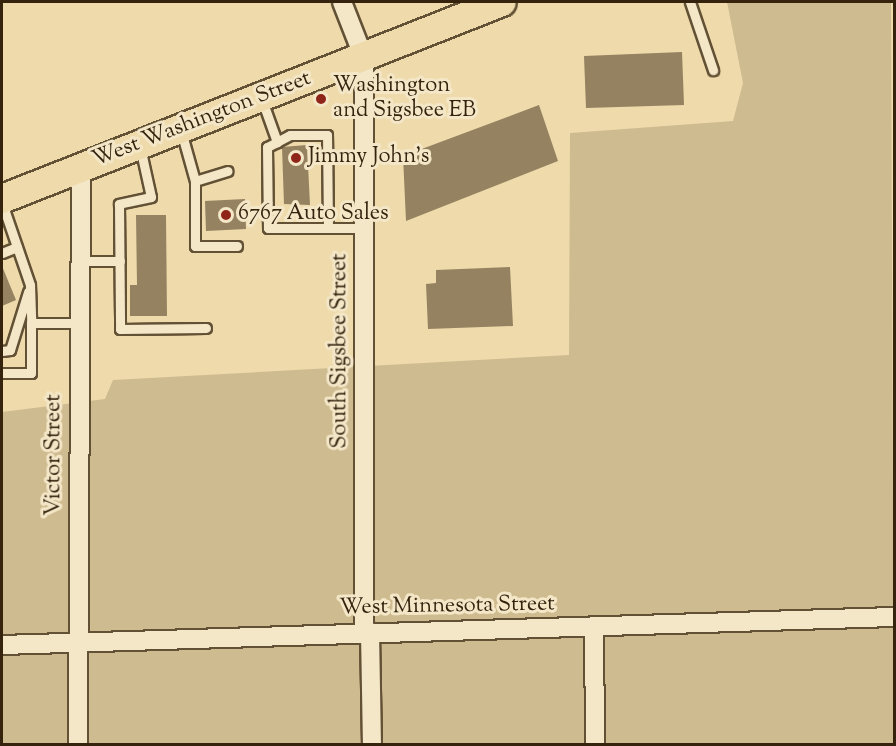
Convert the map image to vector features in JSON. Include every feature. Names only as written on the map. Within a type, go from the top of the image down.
[{"type":"main road","name":"West Washington Street","points":[[2,200],[81,166],[364,58],[502,2]]},
{"type":"street","name":"South Sigsbee Street","points":[[342,2],[364,58],[367,632],[372,744]]},
{"type":"street","name":"Victor Street","points":[[78,744],[81,166]]},
{"type":"street","name":"West Minnesota Street","points":[[2,645],[894,617]]},
{"type":"street","points":[[594,627],[595,744]]},
{"type":"lane","points":[[690,2],[713,70]]},
{"type":"lane","points":[[261,97],[278,142]]},
{"type":"lane","points":[[180,129],[195,181],[195,246],[237,246]]},
{"type":"lane","points":[[328,228],[327,135],[290,135],[267,147],[268,228],[328,228],[365,228]]},
{"type":"lane","points":[[140,144],[151,197],[119,204],[120,329],[206,328]]},
{"type":"lane","points":[[195,181],[228,171]]},
{"type":"lane","points":[[2,200],[30,285],[31,323],[31,373],[2,373]]},
{"type":"lane","points":[[2,253],[17,247]]},
{"type":"lane","points":[[81,261],[120,261]]},
{"type":"lane","points":[[2,351],[10,351],[30,285]]},
{"type":"lane","points":[[31,323],[80,323]]},
{"type":"shaded area","points":[[727,2],[891,2],[894,744],[2,744],[2,412],[105,399],[113,380],[569,355],[570,133],[733,121],[743,83]]},
{"type":"building","points":[[682,52],[684,105],[586,108],[584,56]]},
{"type":"building","points":[[539,105],[558,161],[406,221],[403,156]]},
{"type":"building","points":[[307,145],[310,205],[284,204],[282,147]]},
{"type":"building","name":"6767 Auto Sales","points":[[245,199],[246,229],[206,231],[205,201]]},
{"type":"building","points":[[136,215],[166,215],[167,316],[130,316],[130,285],[137,285]]},
{"type":"building","points":[[2,266],[16,300],[2,306]]},
{"type":"building","points":[[510,267],[513,326],[428,329],[426,284],[436,283],[436,270]]},
{"type":"place","name":"Washington and Sigsbee EB","points":[[321,99]]},
{"type":"place","name":"Jimmy John's","points":[[296,158]]},
{"type":"place","name":"6767 Auto Sales","points":[[226,215]]}]
